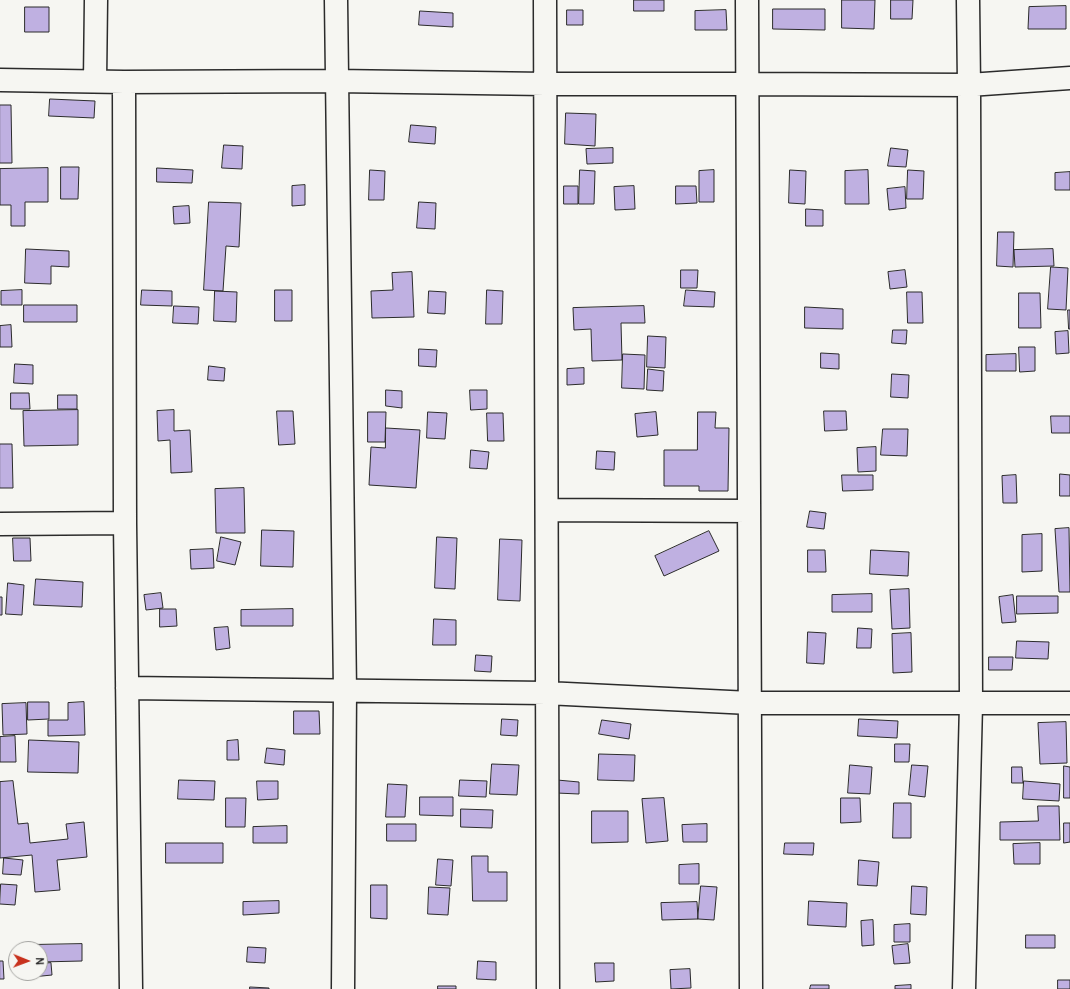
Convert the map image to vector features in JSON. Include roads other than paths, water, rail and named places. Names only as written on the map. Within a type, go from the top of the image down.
[{"type":"street","points":[[95,81],[96,0]]},
{"type":"street","points":[[336,0],[345,690],[343,989]]},
{"type":"street","points":[[545,0],[548,989]]},
{"type":"street","points":[[747,0],[751,989]]},
{"type":"street","points":[[964,989],[971,704],[968,0]]},
{"type":"street","points":[[0,80],[124,82],[336,81],[545,84],[969,85],[1070,78]]},
{"type":"street","points":[[124,82],[125,523],[131,989]]},
{"type":"street","points":[[547,510],[749,511]]},
{"type":"street","points":[[0,524],[125,523]]},
{"type":"street","points":[[127,688],[546,693],[750,703],[1070,703]]}]
